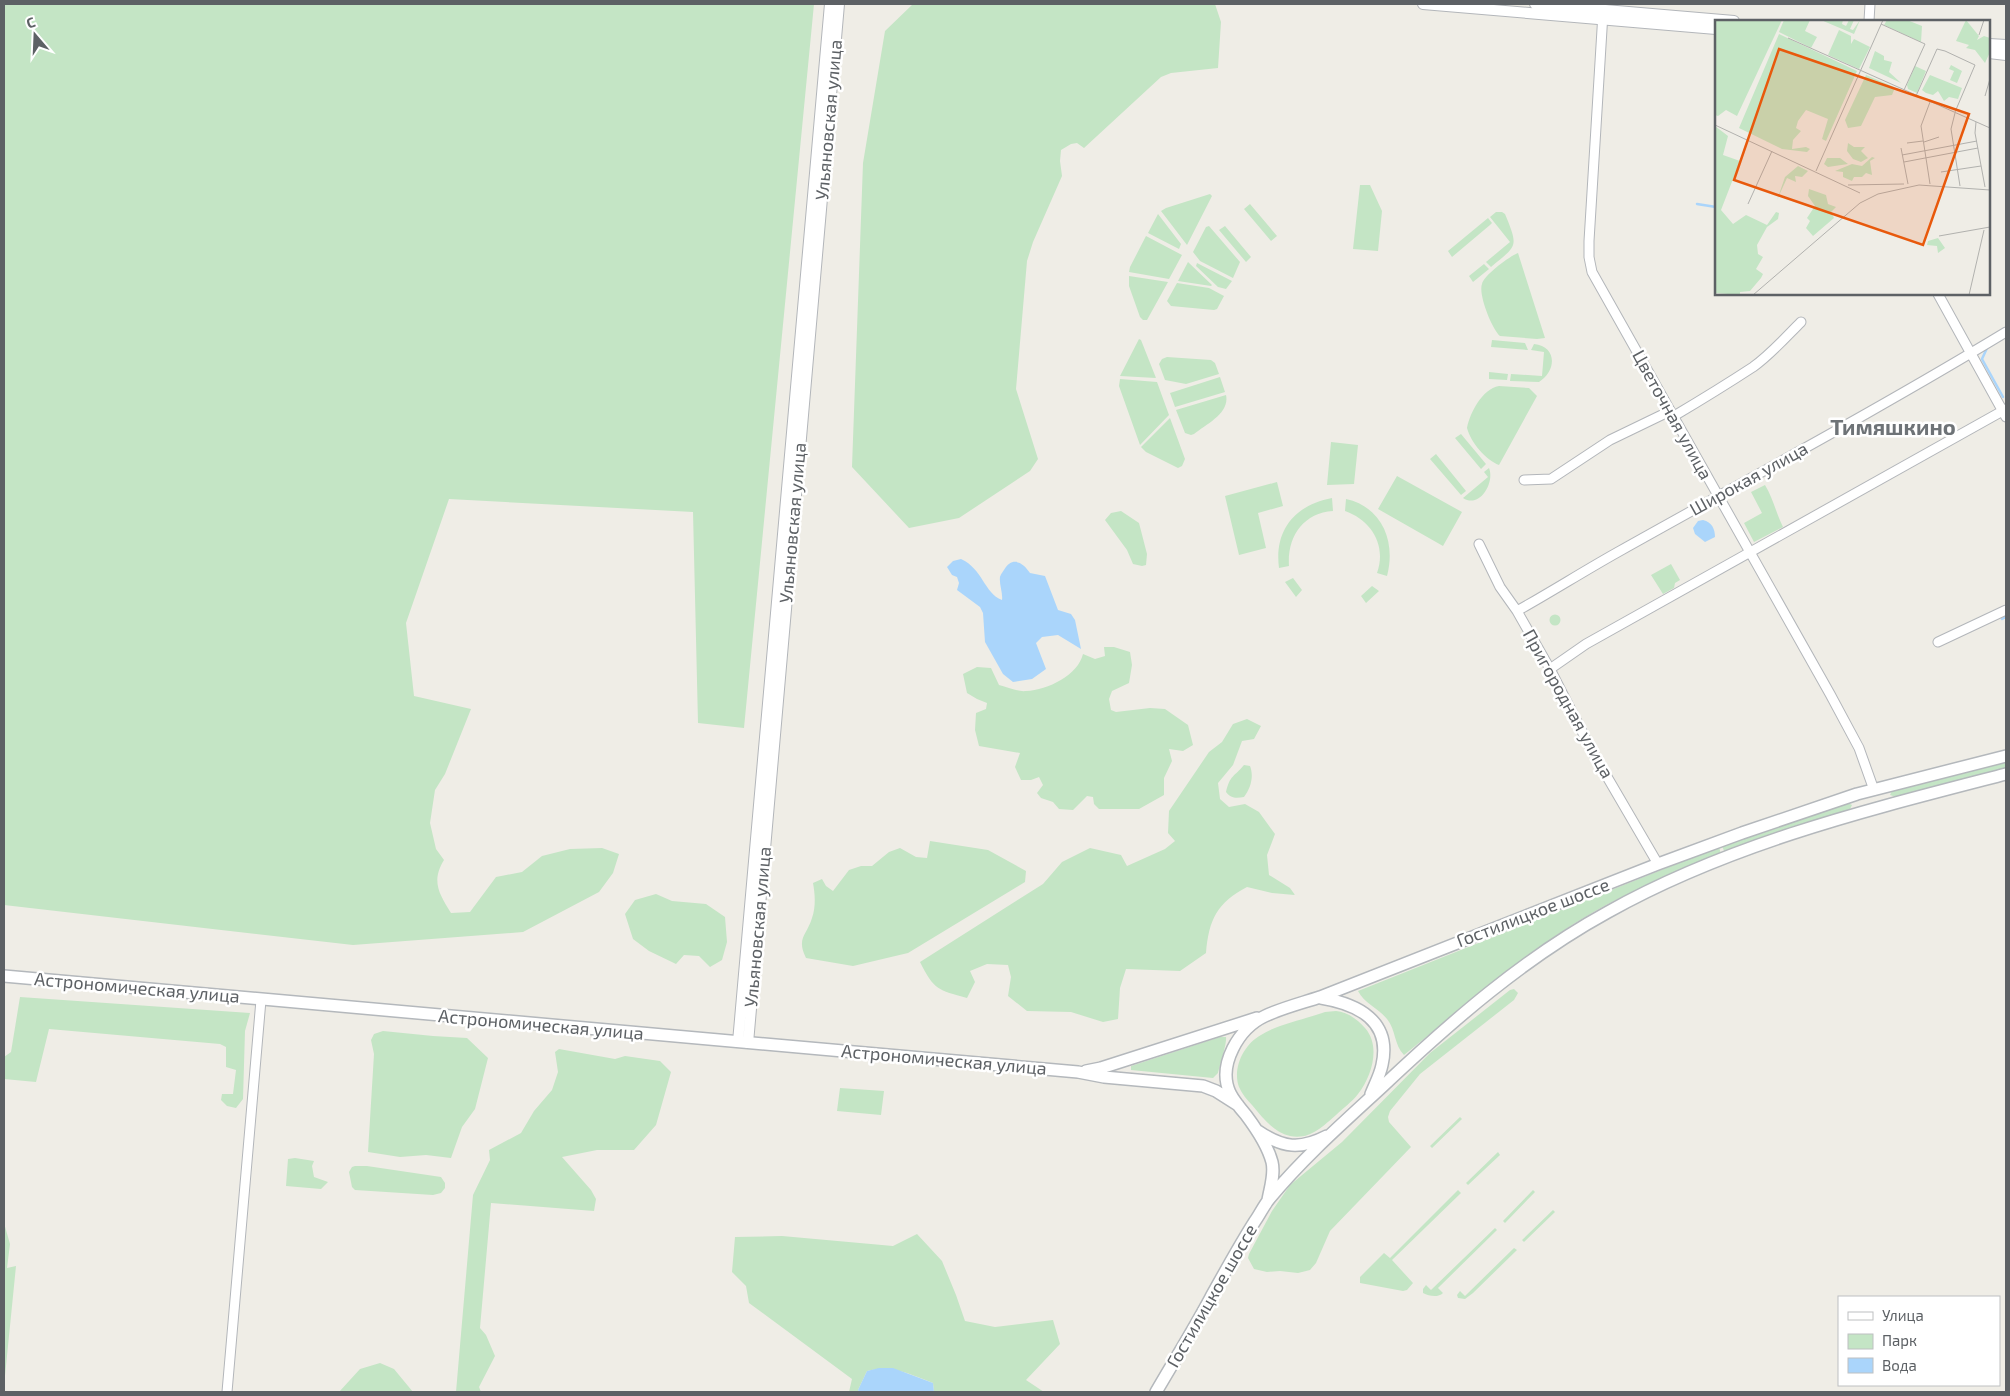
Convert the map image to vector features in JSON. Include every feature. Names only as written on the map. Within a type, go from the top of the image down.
[{"type":"main road","name":"Гостилицкое шоссе","points":[[1268,1200],[1273,1172],[1272,1161],[1257,1131],[1230,1092],[1226,1080],[1226,1068],[1230,1054],[1238,1041],[1264,1016],[1320,997],[1658,864],[1757,828],[1874,790],[2006,756]]},
{"type":"main road","name":"Гостилицкое шоссе","points":[[1156,1392],[1268,1200],[1368,1100],[1452,1023],[1517,970],[1606,913],[1668,882],[1771,841],[1878,807],[2006,774]]},
{"type":"main road","points":[[1874,790],[1878,807]]},
{"type":"main road","name":"Астрономическая улица","points":[[4,976],[1078,1072],[1104,1077],[1203,1086],[1216,1091],[1238,1105]]},
{"type":"main road","points":[[1320,997],[1343,1001],[1357,1007],[1376,1024],[1381,1033],[1384,1044],[1382,1066],[1368,1100]]},
{"type":"main road","name":"Астрономическая улица","points":[[1078,1072],[1101,1068],[1264,1016]]},
{"type":"main road","points":[[1257,1131],[1271,1140],[1293,1146],[1306,1145],[1335,1131]]},
{"type":"street","name":"Ульяновская улица","points":[[743,1042],[830,4]]},
{"type":"street","name":"Ульяновская улица","points":[[743,1042],[839,4]]},
{"type":"street","points":[[1422,4],[1715,20]]},
{"type":"street","points":[[1535,4],[1603,15],[1715,29]]},
{"type":"street","points":[[1869,20],[1870,4]]},
{"type":"street","name":"Цветочная улица","points":[[1603,15],[1589,257],[1596,280],[1859,748],[1874,790]]},
{"type":"street","points":[[1990,44],[2006,45]]},
{"type":"street","points":[[1990,53],[2006,55]]},
{"type":"street","points":[[1550,669],[1586,644],[2005,412],[1939,295]]},
{"type":"street","points":[[1524,480],[1551,479],[1610,440],[1714,393],[1753,366],[1801,322]]},
{"type":"street","name":"Широкая улица","points":[[1517,611],[2006,332]]},
{"type":"street","name":"Пригородная улица","points":[[1479,544],[1500,587],[1517,611],[1550,669],[1592,751],[1658,864]]},
{"type":"street","points":[[1938,642],[2006,610]]},
{"type":"street","points":[[227,1392],[261,1000]]},
{"type":"green space","points":[[4,4],[814,4],[744,728],[698,723],[693,512],[449,499],[406,623],[414,696],[471,709],[445,774],[435,790],[430,823],[436,849],[444,860],[438,874],[438,887],[451,913],[470,912],[496,877],[522,872],[542,856],[570,849],[602,848],[619,854],[613,873],[599,892],[523,932],[353,945],[4,905]]},
{"type":"green space","points":[[913,4],[1215,4],[1221,22],[1218,68],[1171,73],[1161,77],[1084,148],[1077,143],[1061,150],[1062,176],[1033,242],[1027,261],[1016,389],[1038,459],[1030,471],[959,518],[909,528],[852,467],[863,163],[885,31]]},
{"type":"green space","points":[[1360,185],[1370,185],[1382,211],[1378,251],[1353,249]]},
{"type":"green space","points":[[1210,194],[1212,196],[1187,245],[1161,211]]},
{"type":"green space","points":[[1250,204],[1277,236],[1271,241],[1244,209]]},
{"type":"green space","points":[[1496,212],[1505,214],[1514,240],[1511,250],[1491,267],[1486,262],[1510,242],[1490,217]]},
{"type":"green space","points":[[1158,214],[1181,244],[1179,249],[1148,233]]},
{"type":"green space","points":[[1488,218],[1492,223],[1452,257],[1448,251]]},
{"type":"green space","points":[[1209,226],[1240,262],[1233,278],[1200,261],[1193,252],[1206,227]]},
{"type":"green space","points":[[1225,226],[1251,257],[1246,262],[1219,230]]},
{"type":"green space","points":[[1146,236],[1182,255],[1169,279],[1129,272]]},
{"type":"green space","points":[[1518,253],[1545,338],[1500,336],[1486,311],[1481,289],[1484,280],[1498,266]]},
{"type":"green space","points":[[1188,262],[1212,285],[1211,286],[1178,281]]},
{"type":"green space","points":[[1197,263],[1232,281],[1226,289],[1218,287],[1196,266]]},
{"type":"green space","points":[[1484,264],[1489,269],[1473,282],[1469,276]]},
{"type":"green space","points":[[1129,276],[1168,282],[1147,320],[1143,320],[1140,317],[1129,286]]},
{"type":"green space","points":[[1177,283],[1209,288],[1224,296],[1217,309],[1214,310],[1171,306],[1167,301]]},
{"type":"green space","points":[[1139,339],[1141,340],[1156,378],[1120,376]]},
{"type":"green space","points":[[1492,340],[1525,343],[1528,350],[1491,347]]},
{"type":"green space","points":[[1534,344],[1547,349],[1550,354],[1552,360],[1549,372],[1539,382],[1510,381],[1511,374],[1542,376],[1544,352],[1531,350]]},
{"type":"green space","points":[[1167,357],[1211,360],[1215,363],[1219,374],[1186,384],[1165,380],[1159,364],[1162,359]]},
{"type":"green space","points":[[1489,372],[1508,374],[1507,380],[1489,379]]},
{"type":"green space","points":[[1220,377],[1225,392],[1175,407],[1170,393]]},
{"type":"green space","points":[[1120,379],[1157,382],[1169,415],[1140,445],[1119,386]]},
{"type":"green space","points":[[1499,386],[1529,388],[1537,396],[1499,465],[1494,463],[1480,450],[1467,428],[1478,402],[1487,392]]},
{"type":"green space","points":[[1226,395],[1225,407],[1221,413],[1194,434],[1185,433],[1176,410]]},
{"type":"green space","points":[[1170,418],[1185,459],[1182,466],[1178,468],[1146,452],[1141,447]]},
{"type":"green space","points":[[1461,434],[1486,464],[1481,469],[1455,438]]},
{"type":"green space","points":[[1331,442],[1358,445],[1354,484],[1327,485]]},
{"type":"green space","points":[[1436,454],[1466,491],[1461,495],[1430,459]]},
{"type":"green space","points":[[1489,468],[1490,480],[1485,492],[1475,500],[1463,498],[1488,477],[1484,472]]},
{"type":"green space","points":[[1397,476],[1462,512],[1443,546],[1378,509]]},
{"type":"green space","points":[[1277,482],[1283,506],[1258,513],[1266,548],[1239,555],[1225,496]]},
{"type":"green space","points":[[1765,485],[1783,527],[1754,542],[1744,523],[1762,513],[1751,492]]},
{"type":"green space","points":[[1332,498],[1333,511],[1313,516],[1299,528],[1291,545],[1289,566],[1279,568],[1278,554],[1280,542],[1290,521],[1307,507],[1319,501]]},
{"type":"green space","points":[[1346,499],[1359,503],[1369,510],[1378,518],[1384,528],[1390,551],[1387,576],[1377,573],[1380,553],[1374,535],[1362,521],[1345,511]]},
{"type":"green space","points":[[1121,511],[1139,523],[1147,554],[1146,565],[1133,564],[1127,550],[1105,520],[1111,513]]},
{"type":"green space","points":[[1671,564],[1680,580],[1675,583],[1674,588],[1663,594],[1651,575]]},
{"type":"green space","points":[[1293,578],[1302,590],[1296,597],[1285,582]]},
{"type":"green space","points":[[1372,586],[1379,591],[1366,603],[1361,596]]},
{"type":"green space","points":[[1555,614],[1561,620],[1555,626],[1549,620]]},
{"type":"green space","points":[[1104,647],[1114,647],[1130,652],[1132,665],[1129,683],[1112,691],[1109,699],[1111,710],[1116,712],[1150,708],[1165,709],[1188,725],[1193,745],[1183,751],[1169,749],[1172,761],[1164,778],[1164,795],[1139,809],[1099,809],[1094,804],[1093,797],[1087,796],[1073,810],[1059,809],[1053,802],[1041,798],[1037,793],[1043,785],[1039,777],[1031,780],[1021,780],[1015,767],[1020,753],[979,746],[975,730],[976,713],[986,709],[987,703],[967,693],[963,674],[977,667],[991,668],[999,685],[1020,691],[1035,690],[1069,675],[1080,662],[1083,654],[1095,659],[1105,656]]},
{"type":"green space","points":[[1247,719],[1261,726],[1254,739],[1242,741],[1233,765],[1218,783],[1220,799],[1229,807],[1245,804],[1259,812],[1275,834],[1267,855],[1269,875],[1290,888],[1295,895],[1272,893],[1247,887],[1228,899],[1216,913],[1209,931],[1206,953],[1180,971],[1126,969],[1120,988],[1118,1019],[1103,1022],[1071,1012],[1027,1011],[1008,996],[1011,977],[1008,965],[987,964],[970,971],[975,982],[967,998],[949,993],[933,984],[920,962],[1043,884],[1062,862],[1090,848],[1121,855],[1127,866],[1165,849],[1175,841],[1168,833],[1169,811],[1209,752],[1222,742],[1233,724]]},
{"type":"green space","points":[[2006,762],[2006,768],[1896,797],[1890,795],[1892,791]]},
{"type":"green space","points":[[1244,765],[1250,766],[1252,778],[1250,786],[1244,797],[1232,797],[1226,792],[1229,782]]},
{"type":"green space","points":[[1848,803],[1852,805],[1850,809],[1725,853],[1722,846]]},
{"type":"green space","points":[[930,841],[988,850],[1026,871],[1025,882],[908,953],[853,966],[806,958],[802,941],[810,924],[814,909],[813,883],[822,879],[826,886],[833,891],[849,870],[861,866],[872,866],[889,852],[900,848],[916,857],[927,858]]},
{"type":"green space","points":[[1719,847],[1721,854],[1606,905],[1552,938],[1404,1055],[1398,1047],[1390,1023],[1358,991]]},
{"type":"green space","points":[[656,894],[672,901],[706,904],[725,917],[727,942],[722,960],[710,967],[699,956],[684,955],[676,964],[649,951],[633,939],[625,914],[635,900]]},
{"type":"green space","points":[[1514,989],[1518,993],[1514,1000],[1420,1074],[1390,1111],[1389,1122],[1411,1147],[1330,1231],[1316,1263],[1310,1270],[1298,1273],[1267,1272],[1254,1269],[1248,1258],[1249,1254],[1272,1211],[1290,1185],[1342,1142],[1430,1053],[1510,990]]},
{"type":"green space","points":[[20,997],[250,1013],[245,1031],[243,1099],[236,1108],[227,1106],[221,1100],[222,1094],[233,1094],[236,1070],[226,1067],[226,1047],[220,1044],[49,1029],[36,1082],[4,1079],[4,1057],[11,1052]]},
{"type":"green space","points":[[1336,1011],[1348,1014],[1365,1028],[1370,1035],[1374,1052],[1371,1070],[1363,1087],[1353,1100],[1321,1128],[1304,1136],[1297,1137],[1284,1134],[1269,1124],[1246,1099],[1239,1087],[1237,1072],[1241,1057],[1249,1044],[1268,1031],[1325,1012]]},
{"type":"green space","points":[[383,1031],[467,1038],[488,1058],[475,1109],[462,1127],[451,1158],[426,1155],[400,1157],[368,1152],[374,1054],[371,1040],[374,1034]]},
{"type":"green space","points":[[1220,1037],[1226,1037],[1225,1044],[1218,1073],[1213,1078],[1131,1070],[1131,1066]]},
{"type":"green space","points":[[559,1049],[615,1059],[625,1056],[660,1061],[671,1072],[656,1125],[634,1150],[597,1150],[562,1157],[591,1190],[596,1199],[594,1211],[491,1203],[480,1328],[486,1335],[495,1356],[479,1387],[481,1392],[456,1392],[473,1195],[490,1160],[489,1150],[521,1133],[534,1111],[552,1090],[558,1072],[555,1052]]},
{"type":"green space","points":[[840,1088],[884,1091],[881,1115],[837,1111]]},
{"type":"green space","points":[[1460,1117],[1462,1119],[1432,1148],[1430,1146]]},
{"type":"green space","points":[[1498,1152],[1500,1155],[1468,1185],[1466,1183]]},
{"type":"green space","points":[[295,1158],[314,1161],[312,1166],[314,1177],[328,1182],[321,1189],[286,1186],[288,1159]]},
{"type":"green space","points":[[355,1166],[367,1166],[441,1177],[445,1183],[445,1188],[441,1193],[433,1195],[355,1190],[352,1187],[349,1172]]},
{"type":"green space","points":[[1458,1190],[1461,1193],[1392,1260],[1413,1283],[1407,1290],[1403,1291],[1360,1283],[1360,1277],[1384,1253],[1390,1258]]},
{"type":"green space","points":[[1533,1190],[1535,1192],[1505,1223],[1503,1221]]},
{"type":"green space","points":[[1553,1210],[1555,1212],[1524,1242],[1522,1240]]},
{"type":"green space","points":[[4,1223],[10,1244],[7,1268],[16,1266],[4,1386]]},
{"type":"green space","points":[[1495,1228],[1497,1230],[1438,1288],[1443,1293],[1439,1296],[1433,1296],[1423,1293],[1426,1285],[1431,1290]]},
{"type":"green space","points":[[917,1234],[942,1261],[965,1321],[995,1327],[1053,1320],[1060,1344],[1026,1380],[1044,1392],[934,1392],[933,1383],[901,1371],[876,1369],[867,1371],[858,1390],[859,1392],[849,1392],[852,1379],[749,1303],[746,1286],[732,1272],[735,1237],[782,1236],[893,1246]]},
{"type":"green space","points":[[1514,1248],[1517,1250],[1473,1293],[1465,1299],[1458,1298],[1457,1295],[1460,1291],[1465,1296]]},
{"type":"green space","points":[[380,1363],[394,1369],[413,1392],[339,1392],[360,1369]]},
{"type":"water","points":[[1703,520],[1711,524],[1715,534],[1715,537],[1705,542],[1695,534],[1693,528],[1698,521]]},
{"type":"water","points":[[961,559],[974,569],[996,597],[1002,600],[1000,577],[1010,563],[1017,562],[1030,573],[1045,576],[1058,610],[1071,614],[1075,620],[1081,649],[1058,635],[1042,637],[1036,643],[1046,669],[1032,679],[1013,682],[1003,674],[985,642],[983,613],[980,607],[957,590],[959,583],[957,577],[952,575],[947,567],[953,561]]},
{"type":"water","points":[[879,1368],[893,1368],[933,1383],[934,1392],[859,1392],[858,1390],[867,1371]]},
{"type":"waterway","points":[[1697,204],[1715,207]]},
{"type":"waterway","points":[[1987,348],[1982,359],[2003,397]]},
{"type":"waterway","points":[[2002,619],[2006,617]]},
{"type":"district","name":"Тимяшкино","points":[[1893,427]]}]
